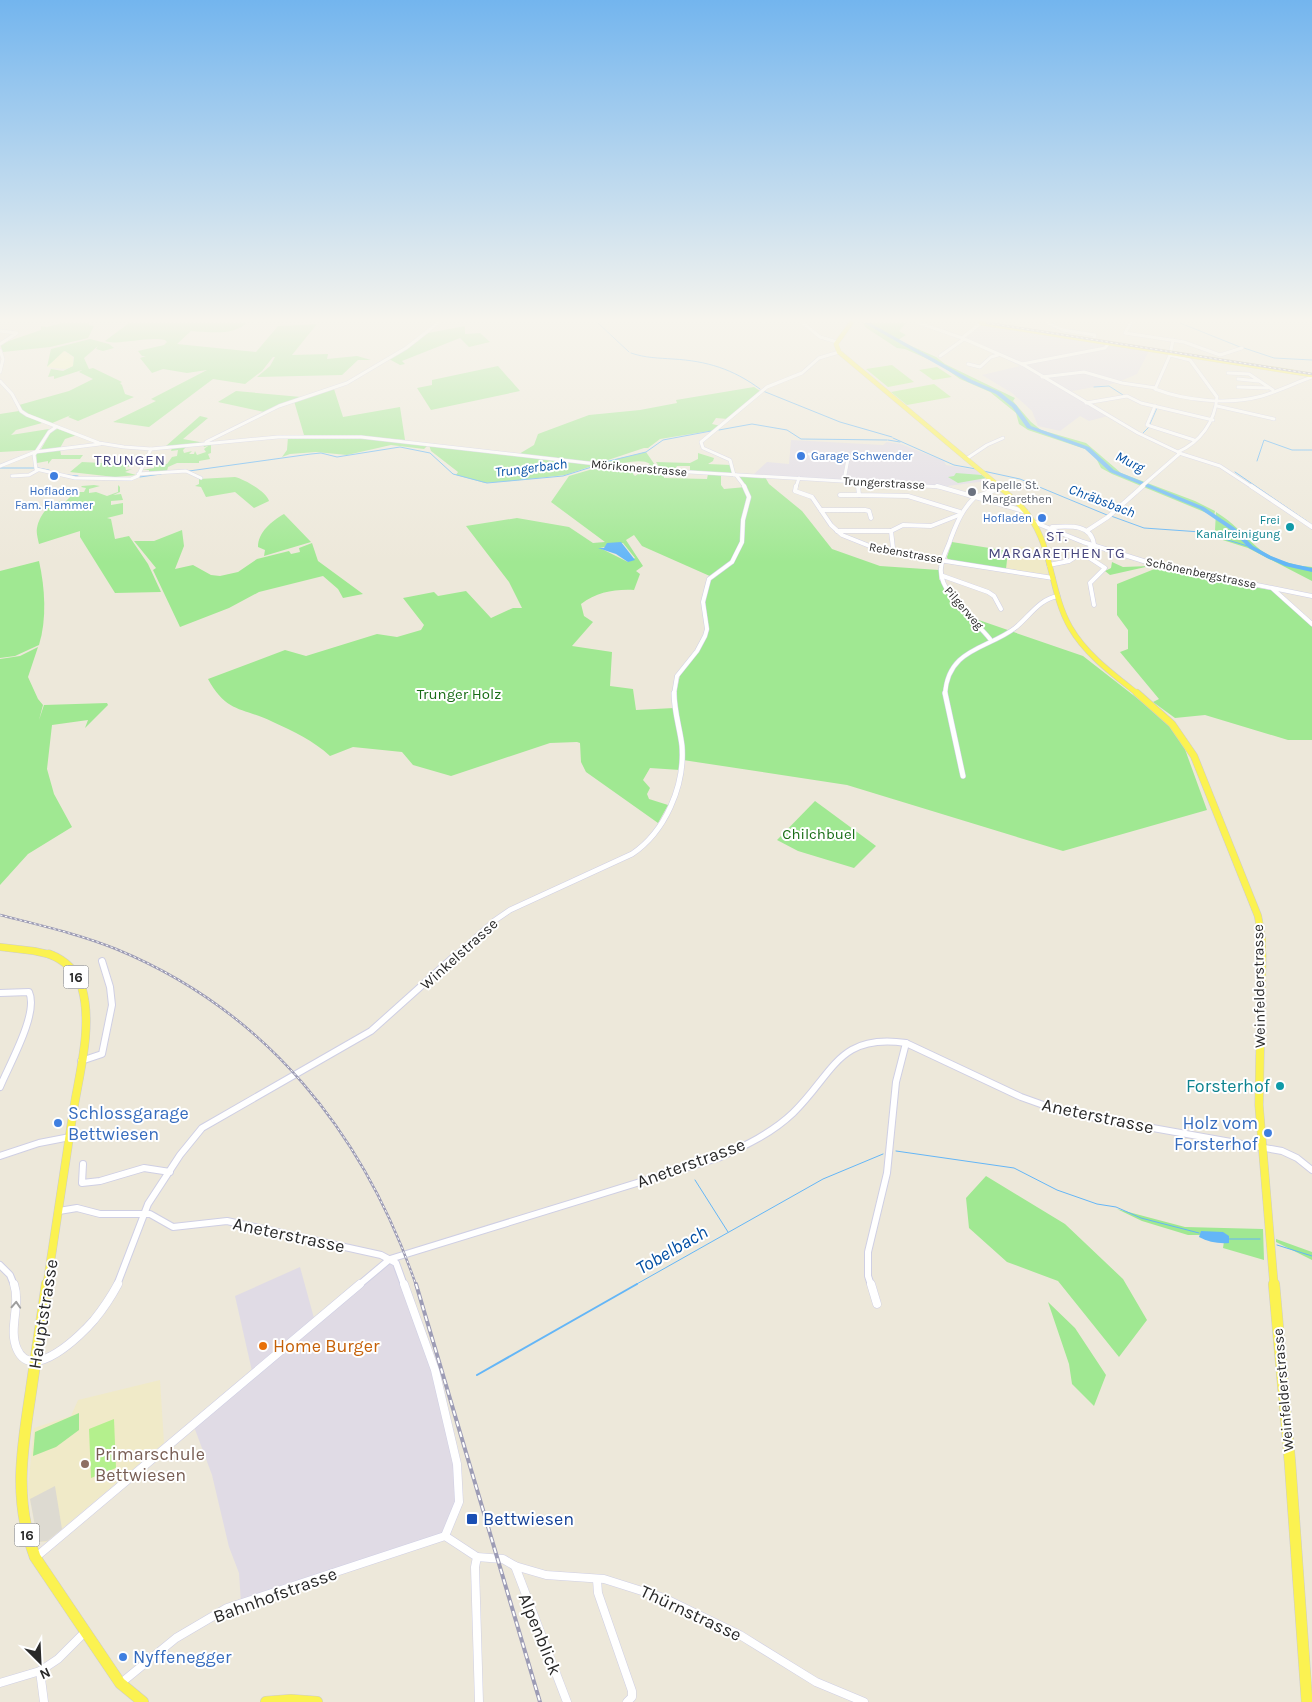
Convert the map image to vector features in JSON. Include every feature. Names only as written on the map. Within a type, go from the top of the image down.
[{"type":"main road","name":"Weinfelderstrasse","points":[[898,402],[1028,512],[1036,524],[1069,627],[1088,651],[1161,713],[1186,741],[1199,767],[1255,908],[1262,939],[1259,1105],[1261,1147],[1290,1463],[1307,1702]]},
{"type":"main road","name":"Hauptstrasse","points":[[0,947],[50,954],[66,963],[82,990],[85,1010],[81,1061],[20,1465],[23,1518],[35,1557],[120,1683],[143,1702]]},
{"type":"main road","points":[[266,1702],[291,1700],[317,1702]]},
{"type":"street","name":"Mörikonerstrasse","points":[[17,402],[23,413],[103,444],[151,449],[278,437],[361,437],[640,469],[735,475]]},
{"type":"street","points":[[202,445],[290,402]]},
{"type":"street","points":[[735,475],[730,460],[703,448],[701,442],[748,402]]},
{"type":"street","points":[[1139,402],[1213,420]]},
{"type":"street","points":[[1088,530],[1110,515],[1178,452],[1185,449],[1213,420],[1218,402]]},
{"type":"street","points":[[1086,403],[1150,439],[1178,452],[1220,466],[1312,527]]},
{"type":"street","points":[[1155,406],[1147,425],[1194,440]]},
{"type":"street","points":[[1217,406],[1274,419]]},
{"type":"street","points":[[36,469],[35,452],[49,432],[56,427]]},
{"type":"street","points":[[966,459],[987,445],[1003,438]]},
{"type":"street","points":[[0,466],[35,452],[103,444]]},
{"type":"street","points":[[137,476],[151,449]]},
{"type":"street","points":[[809,454],[848,459],[849,462],[844,480]]},
{"type":"street","points":[[36,469],[77,478],[137,476],[188,471],[201,478]]},
{"type":"street","points":[[14,476],[29,476],[36,469]]},
{"type":"street","name":"Trungerstrasse","points":[[735,475],[936,486],[977,496],[1028,512]]},
{"type":"street","name":"Winkelstrasse","points":[[35,1361],[42,1360],[74,1342],[112,1294],[123,1272],[143,1213],[193,1137],[202,1128],[371,1031],[494,921],[510,910],[632,854],[658,830],[676,792],[682,766],[682,747],[674,695],[678,676],[697,651],[705,636],[707,622],[703,602],[705,588],[709,579],[736,557],[742,542],[742,520],[749,497],[748,492],[735,475]]},
{"type":"street","name":"Rebenstrasse","points":[[799,478],[795,491],[811,496],[838,531],[852,541],[871,548],[1053,578]]},
{"type":"street","points":[[857,481],[859,495]]},
{"type":"street","points":[[838,531],[891,531],[903,525],[931,526],[959,514],[977,496],[1001,488]]},
{"type":"street","points":[[840,495],[908,496],[959,514]]},
{"type":"street","points":[[821,510],[866,510],[869,511],[871,518]]},
{"type":"street","points":[[959,514],[941,572],[943,576],[988,592],[994,596],[1001,609]]},
{"type":"street","name":"Schönenbergstrasse","points":[[1036,524],[1050,527],[1094,545],[1154,564],[1312,596]]},
{"type":"street","points":[[1049,565],[1063,563],[1094,545],[1093,536],[1088,530],[1069,526],[1050,527]]},
{"type":"street","points":[[891,531],[893,548]]},
{"type":"street","points":[[1082,553],[1105,568],[1090,583],[1094,605]]},
{"type":"street","name":"Pilgerweg","points":[[943,576],[943,582],[948,593],[981,625],[990,639]]},
{"type":"street","points":[[1273,588],[1312,624]]},
{"type":"street","points":[[962,776],[945,693],[946,684],[966,654],[990,639],[1013,630],[1050,598],[1058,596]]},
{"type":"street","points":[[81,1061],[102,1054],[111,1018],[112,995],[102,961]]},
{"type":"street","points":[[0,993],[29,992],[33,1000],[28,1022],[0,1087]]},
{"type":"street","name":"Aneterstrasse","points":[[59,1211],[77,1208],[100,1214],[143,1213],[150,1214],[173,1227],[226,1221],[381,1255],[390,1259],[718,1158],[744,1147],[788,1118],[813,1092],[841,1057],[851,1049],[865,1043],[886,1040],[906,1043],[1021,1097],[1063,1112],[1261,1147],[1297,1158],[1312,1170]]},
{"type":"street","points":[[877,1304],[868,1276],[868,1252],[887,1173],[896,1082],[906,1043]]},
{"type":"street","points":[[0,1156],[40,1143],[70,1137]]},
{"type":"street","points":[[82,1164],[82,1183],[100,1181],[144,1168],[170,1172]]},
{"type":"street","points":[[35,1557],[390,1259],[396,1263],[428,1348],[440,1389],[457,1464],[459,1502],[445,1536],[452,1542],[470,1550],[477,1557],[474,1567],[479,1702]]},
{"type":"street","points":[[0,1265],[8,1273],[16,1287],[15,1350],[25,1359],[35,1361]]},
{"type":"street","name":"Bahnhofstrasse","points":[[120,1683],[176,1638],[227,1608],[445,1536]]},
{"type":"street","name":"Thürnstrasse","points":[[477,1557],[497,1557],[507,1560],[515,1566],[546,1575],[591,1577],[622,1584],[664,1598],[740,1635],[816,1682],[838,1693],[864,1702]]},
{"type":"street","name":"Alpenblick","points":[[515,1566],[567,1702]]},
{"type":"street","points":[[598,1580],[598,1593],[632,1691],[632,1697],[628,1702]]},
{"type":"street","points":[[0,1683],[40,1671],[58,1659],[85,1632]]},
{"type":"street","points":[[40,1671],[44,1702]]},
{"type":"shaded area","points":[[1022,402],[1085,402],[1108,416],[1089,421],[1080,416],[1060,431],[1038,426],[1032,411]]},
{"type":"shaded area","points":[[791,440],[883,445],[887,442],[901,444],[944,461],[946,465],[976,470],[987,481],[947,486],[754,474],[767,462],[789,464]]},
{"type":"shaded area","points":[[1014,546],[1041,548],[1049,575],[1006,569],[1009,551]]},
{"type":"shaded area","points":[[390,1259],[396,1263],[428,1348],[460,1494],[445,1536],[241,1603],[239,1573],[229,1547],[212,1475],[193,1424]]},
{"type":"shaded area","points":[[300,1267],[314,1318],[252,1371],[235,1296]]},
{"type":"shaded area","name":"Primarschule Bettwiesen","points":[[160,1380],[164,1443],[46,1542],[38,1542],[28,1489],[34,1428],[71,1416],[78,1400]]},
{"type":"shaded area","points":[[55,1486],[62,1529],[47,1541],[38,1542],[30,1499]]},
{"type":"green space","points":[[28,402],[121,402],[78,421],[68,417],[71,415],[50,424],[32,417],[22,410],[19,405]]},
{"type":"green space","points":[[153,402],[182,402],[149,427],[113,422]]},
{"type":"green space","points":[[220,402],[288,402],[264,412]]},
{"type":"green space","points":[[294,402],[338,402],[343,417],[400,407],[405,440],[358,436],[304,435]]},
{"type":"green space","points":[[426,402],[466,402],[431,410]]},
{"type":"green space","points":[[747,402],[728,419],[716,418],[712,424],[721,426],[716,430],[660,439],[648,448],[599,463],[519,454],[534,445],[538,434],[589,415],[640,410],[677,403]]},
{"type":"green space","points":[[904,402],[921,402],[907,405]]},
{"type":"green space","points":[[1003,402],[1014,402],[1031,422],[1041,430],[1086,443],[1121,473],[1195,501],[1215,511],[1214,516],[1112,474],[1101,468],[1096,458],[1085,449],[1028,430],[1019,424],[1016,413]]},
{"type":"green space","points":[[19,411],[42,423],[16,430],[11,435],[49,429],[36,450],[0,452],[0,414]]},
{"type":"green space","points":[[200,416],[208,418],[183,439],[205,443],[166,446]]},
{"type":"green space","points":[[58,429],[77,435],[65,439],[60,448],[40,451],[52,430]]},
{"type":"green space","points":[[288,437],[360,437],[427,446],[424,449],[391,445],[347,455],[316,452],[290,454],[282,457],[287,450]]},
{"type":"green space","points":[[214,444],[211,445],[211,453],[208,454],[210,459],[199,461],[199,463],[177,463],[168,467],[167,471],[149,474],[149,470],[142,470],[154,468],[154,464],[167,464],[172,457],[177,456],[178,450],[171,451],[172,448],[186,447],[183,450],[184,453],[192,451],[189,454],[194,454],[195,451],[197,455],[206,452],[204,449],[208,446],[204,447],[203,445]]},
{"type":"green space","points":[[429,445],[595,465],[565,475],[485,483],[456,475],[458,472],[431,451]]},
{"type":"green space","points":[[60,449],[61,455],[83,455],[80,459],[52,459],[48,464],[48,461],[37,463],[36,453]]},
{"type":"green space","points":[[646,452],[657,468],[645,468],[650,464],[641,461],[604,464],[612,460]]},
{"type":"green space","points":[[698,453],[714,458],[708,464],[731,465],[732,473],[690,472],[690,466],[677,466],[674,471],[661,470],[656,462],[690,463],[698,459]]},
{"type":"green space","points":[[125,461],[133,464],[128,467],[125,466],[126,470],[132,469],[125,472],[136,475],[115,477],[70,472],[82,462],[122,464]]},
{"type":"green space","name":"Trunger Holz","points":[[603,466],[637,470],[633,474],[635,476],[643,471],[664,472],[664,478],[707,479],[708,474],[721,475],[721,485],[724,489],[746,487],[739,476],[765,477],[769,484],[802,511],[832,549],[880,566],[939,570],[939,579],[970,617],[1083,656],[1178,730],[1207,810],[1063,851],[847,785],[683,760],[675,697],[681,671],[706,635],[705,591],[712,577],[642,546],[634,535],[626,540],[643,566],[636,571],[640,574],[634,590],[606,592],[581,604],[584,616],[593,622],[572,646],[612,652],[610,686],[633,689],[636,710],[674,708],[681,749],[680,770],[650,768],[643,780],[650,788],[647,794],[649,799],[668,805],[658,823],[586,772],[581,762],[580,743],[577,742],[550,743],[451,776],[413,765],[402,752],[353,747],[330,756],[296,733],[229,704],[215,690],[208,679],[285,650],[306,656],[377,634],[397,637],[421,630],[424,625],[403,598],[434,592],[438,596],[466,591],[491,618],[513,608],[522,608],[509,582],[466,526],[517,518],[569,527],[593,543],[605,542],[551,502],[569,476]],"holes":[[[623,543],[635,558],[628,562],[600,548]]]},
{"type":"green space","points":[[956,473],[982,475],[986,478],[958,483],[948,477],[954,476]]},
{"type":"green space","points":[[235,477],[260,490],[269,501],[254,508],[235,492],[206,497],[201,487],[195,486],[199,484],[199,479]]},
{"type":"green space","points":[[118,485],[120,487],[120,492],[113,495],[121,494],[123,500],[111,501],[111,505],[123,503],[123,514],[107,518],[111,519],[115,539],[129,536],[148,564],[161,592],[115,593],[80,537],[80,531],[39,544],[37,534],[38,523],[47,508],[56,502],[65,502],[75,492],[84,492],[86,488],[82,486],[100,486],[89,489],[89,493],[96,492],[107,496],[118,492]]},
{"type":"green space","points":[[1216,512],[1233,524],[1262,551],[1291,563],[1312,567],[1312,581],[1248,548],[1210,536],[1209,533],[1215,530]]},
{"type":"green space","points":[[284,514],[311,542],[264,556],[265,550],[258,547],[260,536],[270,524]]},
{"type":"green space","points":[[182,530],[184,546],[175,569],[193,565],[211,575],[220,576],[238,572],[257,559],[289,551],[291,554],[300,552],[299,548],[312,543],[318,561],[363,594],[343,598],[338,589],[323,576],[259,592],[229,608],[180,627],[153,570],[156,568],[134,541],[154,541]]},
{"type":"green space","points":[[952,542],[1008,551],[1006,569],[948,560],[947,557]]},
{"type":"green space","points":[[39,561],[44,603],[42,635],[39,645],[15,656],[0,658],[0,571]]},
{"type":"green space","points":[[1112,562],[1123,567],[1150,566],[1110,575],[1105,571],[1111,568]]},
{"type":"green space","points":[[1157,568],[1195,577],[1277,591],[1312,627],[1312,740],[1288,740],[1205,715],[1175,718],[1153,702],[1159,699],[1120,652],[1128,649],[1128,630],[1117,615],[1117,584]]},
{"type":"green space","points":[[38,647],[28,677],[38,699],[43,705],[39,720],[44,705],[107,703],[108,705],[85,728],[88,720],[52,725],[47,769],[54,794],[72,827],[28,854],[0,885],[0,659],[20,656]]},
{"type":"green space","name":"Chilchbuel","points":[[815,801],[876,846],[854,868],[798,851],[777,840]]},
{"type":"green space","points":[[986,1176],[1065,1224],[1123,1279],[1147,1320],[1119,1357],[1058,1281],[1007,1262],[969,1228],[966,1198]]},
{"type":"green space","points":[[1117,1209],[1185,1227],[1263,1229],[1264,1260],[1223,1248],[1225,1235],[1188,1235],[1142,1221]]},
{"type":"green space","points":[[1276,1239],[1312,1252],[1312,1260],[1276,1242]]},
{"type":"green space","points":[[1048,1302],[1075,1328],[1106,1375],[1094,1406],[1072,1384],[1069,1364]]},
{"type":"green space","points":[[79,1413],[79,1430],[56,1447],[33,1456],[35,1432]]},
{"type":"green space","points":[[114,1419],[116,1468],[91,1478],[89,1429]]},
{"type":"water","points":[[621,542],[635,560],[628,562],[616,554],[598,548],[604,548],[607,543]]},
{"type":"water","points":[[1201,1231],[1223,1232],[1229,1236],[1229,1243],[1202,1239],[1199,1237]]},
{"type":"waterway","name":"Chräbsbach","points":[[791,402],[840,422],[892,437]]},
{"type":"waterway","name":"Murg","points":[[1010,402],[1029,427],[1087,448],[1112,471],[1202,508],[1233,529],[1251,547],[1269,557],[1287,565],[1312,570]]},
{"type":"waterway","points":[[1139,402],[1145,405]]},
{"type":"waterway","points":[[1150,424],[1157,408]]},
{"type":"waterway","name":"Trungerbach","points":[[719,430],[752,424],[787,430],[801,439],[887,440]]},
{"type":"waterway","points":[[1143,433],[1149,427]]},
{"type":"waterway","name":"Trungerbach","points":[[601,463],[646,452],[663,440],[711,431]]},
{"type":"waterway","name":"Chräbsbach","points":[[893,438],[954,465],[976,469]]},
{"type":"waterway","name":"Chräbsbach","points":[[888,440],[900,442]]},
{"type":"waterway","points":[[1257,461],[1264,440],[1292,450],[1312,450]]},
{"type":"waterway","name":"Trungerbach","points":[[189,471],[311,454],[321,453],[337,457],[400,447],[430,453],[453,474],[487,483],[563,476],[598,465]]},
{"type":"waterway","name":"Trungerbach","points":[[0,468],[34,468]]},
{"type":"waterway","name":"Trungerbach","points":[[38,468],[49,470]]},
{"type":"waterway","name":"Chräbsbach","points":[[983,471],[1020,479],[1107,515]]},
{"type":"waterway","points":[[1235,472],[1308,522]]},
{"type":"waterway","name":"Trungerbach","points":[[140,477],[161,474]]},
{"type":"waterway","name":"Trungerbach","points":[[67,475],[78,476]]},
{"type":"waterway","name":"Chräbsbach","points":[[1111,516],[1144,528],[1201,532],[1251,547]]},
{"type":"waterway","points":[[896,1151],[1014,1168],[1057,1190],[1097,1204],[1116,1207],[1141,1218],[1199,1233]]},
{"type":"waterway","name":"Tobelbach","points":[[635,1285],[823,1179],[883,1154]]},
{"type":"waterway","points":[[695,1180],[728,1232]]},
{"type":"waterway","points":[[1229,1239],[1260,1239]]},
{"type":"waterway","points":[[1277,1245],[1312,1256]]},
{"type":"waterway","name":"Tobelbach","points":[[477,1375],[637,1284]]},
{"type":"railway","points":[[0,915],[88,939],[116,949],[170,975],[219,1006],[264,1043],[303,1084],[338,1129],[368,1178],[394,1230],[416,1285]]},
{"type":"railway","points":[[416,1284],[540,1702]]},
{"type":"place","name":"Garage Schwender","points":[[801,456]]},
{"type":"place","name":"Hofladen Fam. Flammer","points":[[54,476]]},
{"type":"place","name":"Kapelle St. Margarethen","points":[[972,492]]},
{"type":"place","name":"Hofladen","points":[[1042,518]]},
{"type":"place","name":"Frei Kanalreinigung","points":[[1290,527]]},
{"type":"place","name":"Forsterhof","points":[[1280,1086]]},
{"type":"place","name":"Schlossgarage Bettwiesen","points":[[58,1123]]},
{"type":"place","name":"Holz vom Forsterhof","points":[[1268,1133]]},
{"type":"place","name":"Home Burger","points":[[263,1346]]},
{"type":"place","name":"Primarschule Bettwiesen","points":[[85,1464]]},
{"type":"place","name":"Bettwiesen","points":[[472,1519]]},
{"type":"place","name":"Nyffenegger","points":[[123,1657]]},
{"type":"district","name":"TRUNGEN","points":[[130,460]]},
{"type":"district","name":"ST. MARGARETHEN TG","points":[[1057,544]]}]
